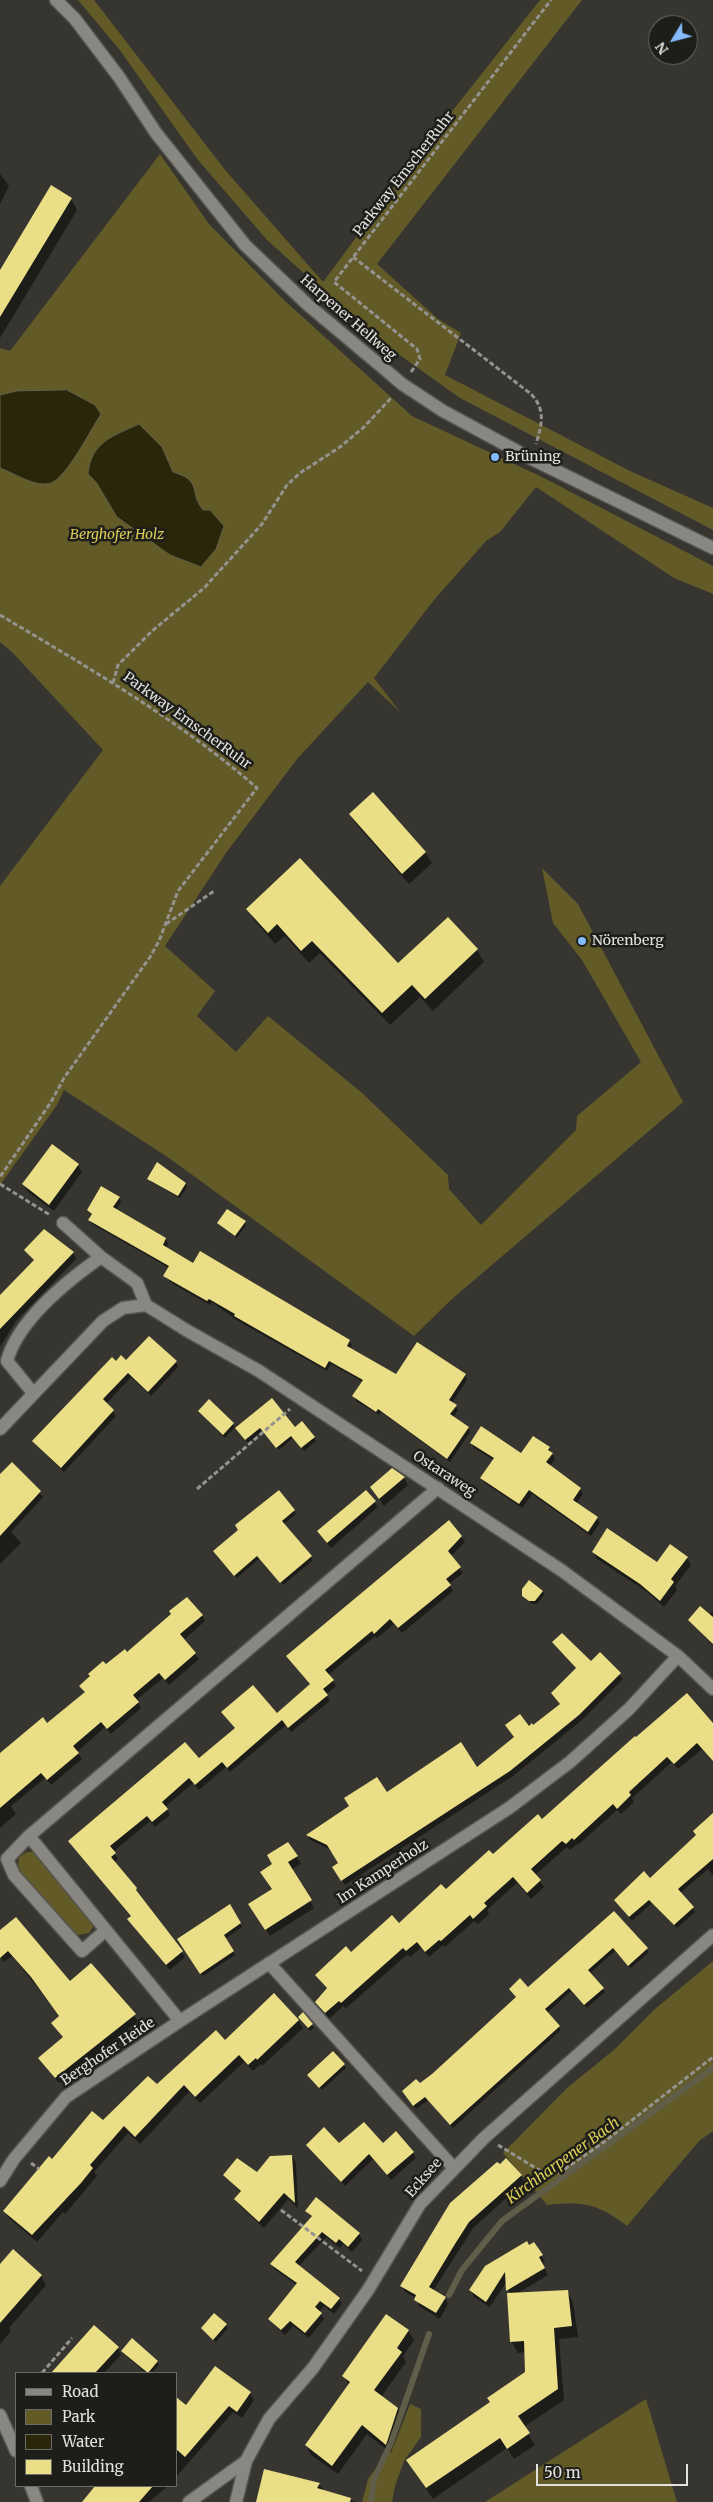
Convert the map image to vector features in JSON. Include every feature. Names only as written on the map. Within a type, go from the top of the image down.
[{"type":"street","name":"Harpener Hellweg","points":[[56,0],[75,18],[119,77],[156,133],[245,245],[308,305],[402,384],[443,411],[530,458],[713,548]]},
{"type":"street","points":[[0,1429],[103,1320],[123,1308],[146,1304],[136,1283],[101,1257],[63,1223]]},
{"type":"street","points":[[33,1393],[7,1361],[12,1344],[36,1314],[74,1276],[101,1257]]},
{"type":"street","name":"Ostaraweg","points":[[146,1304],[302,1399],[561,1570],[678,1656],[713,1689]]},
{"type":"street","points":[[106,1930],[82,1951],[14,1875],[7,1859],[29,1836],[438,1488]]},
{"type":"street","name":"Im Kamperholz","points":[[180,2021],[509,1808],[570,1762],[607,1729],[629,1709],[678,1656]]},
{"type":"street","points":[[29,1836],[180,2021]]},
{"type":"street","name":"Ecksee","points":[[236,2502],[246,2461],[269,2420],[313,2368],[374,2281],[420,2204],[484,2138],[713,1935]]},
{"type":"street","points":[[269,1963],[453,2168]]},
{"type":"street","name":"Berghofer Heide","points":[[0,2181],[14,2159],[66,2097],[180,2021]]},
{"type":"street","points":[[0,2416],[15,2449]]},
{"type":"street","points":[[189,2502],[246,2461]]},
{"type":"street","points":[[31,2487],[37,2502]]},
{"type":"path","name":"Parkway EmscherRuhr","points":[[411,343],[334,282],[552,0]]},
{"type":"path","points":[[353,257],[493,364],[538,402],[543,414],[536,446],[530,458]]},
{"type":"path","name":"Parkway EmscherRuhr","points":[[0,1177],[51,1102],[64,1078],[150,957],[178,891],[258,788],[212,751],[113,683],[118,666],[152,631],[204,588],[262,524],[287,485],[300,473],[340,447],[364,427]]},
{"type":"path","points":[[0,615],[113,683]]},
{"type":"path","points":[[165,924],[214,891]]},
{"type":"path","points":[[0,1184],[63,1223]]},
{"type":"path","points":[[197,1488],[302,1399]]},
{"type":"path","points":[[484,2138],[539,2170],[559,2173],[604,2142],[713,2057]]},
{"type":"path","points":[[281,2210],[374,2281]]},
{"type":"path","points":[[43,2372],[72,2338]]},
{"type":"green space","points":[[78,0],[94,0],[226,171],[323,282],[412,162],[540,0],[582,0],[377,264],[438,319],[461,333],[445,375],[630,471],[713,508],[713,530],[460,398],[377,339],[267,240],[198,160],[119,49]]},
{"type":"green space","name":"Berghofer Holz","points":[[160,154],[209,224],[284,300],[412,416],[540,476],[713,566],[713,594],[674,578],[536,487],[500,532],[486,541],[434,600],[374,678],[400,712],[368,682],[297,759],[226,853],[165,946],[215,991],[197,1016],[236,1052],[268,1016],[361,1092],[448,1175],[449,1189],[481,1225],[576,1130],[577,1116],[641,1062],[582,960],[553,923],[542,868],[578,904],[683,1102],[452,1299],[414,1336],[169,1158],[64,1090],[57,1105],[0,1185],[0,886],[103,750],[13,653],[0,642],[0,348],[10,351]]},
{"type":"green space","points":[[27,1852],[35,1852],[92,1920],[93,1927],[89,1933],[78,1935],[68,1930],[21,1875],[18,1865],[19,1857]]},
{"type":"green space","points":[[713,1961],[713,2131],[700,2140],[627,2226],[608,2213],[590,2206],[581,2204],[547,2205],[503,2153],[567,2088],[615,2049],[655,2009]]},
{"type":"green space","points":[[646,2399],[677,2502],[485,2502]]},
{"type":"green space","points":[[410,2404],[421,2409],[421,2437],[404,2461],[395,2486],[392,2502],[362,2502],[368,2479],[395,2443]]},
{"type":"water","points":[[67,390],[95,405],[101,414],[64,472],[51,483],[45,484],[32,482],[0,468],[0,395],[17,391]]},
{"type":"water","points":[[139,424],[162,447],[173,472],[182,475],[192,483],[196,497],[203,510],[210,510],[224,526],[216,549],[201,567],[170,555],[117,517],[96,482],[88,474],[90,463],[99,447],[112,437]]},
{"type":"building","points":[[51,185],[72,198],[0,317],[0,270]]},
{"type":"building","points":[[373,792],[426,852],[402,874],[349,814]]},
{"type":"building","points":[[300,858],[398,963],[448,917],[478,949],[425,999],[412,985],[382,1013],[312,941],[301,951],[277,924],[268,933],[246,909]]},
{"type":"building","points":[[52,1144],[79,1164],[49,1205],[22,1184]]},
{"type":"building","points":[[157,1162],[186,1183],[178,1196],[147,1179]]},
{"type":"building","points":[[101,1186],[120,1197],[113,1207],[166,1238],[163,1245],[193,1263],[200,1251],[350,1340],[347,1346],[396,1374],[417,1342],[466,1374],[449,1400],[457,1405],[450,1414],[469,1427],[447,1459],[378,1409],[376,1412],[352,1396],[363,1380],[329,1361],[325,1368],[234,1316],[235,1314],[209,1299],[207,1301],[163,1276],[169,1266],[88,1220],[92,1214],[87,1210]]},
{"type":"building","points":[[227,1209],[246,1221],[235,1236],[217,1223]]},
{"type":"building","points":[[44,1229],[74,1252],[0,1329],[0,1295],[34,1260],[24,1250]]},
{"type":"building","points":[[149,1336],[177,1361],[148,1392],[128,1373],[103,1399],[114,1410],[61,1468],[32,1441],[112,1357],[116,1361],[121,1355],[126,1360]]},
{"type":"building","points":[[272,1398],[295,1427],[302,1421],[315,1437],[301,1448],[291,1436],[276,1448],[260,1428],[245,1440],[235,1428]]},
{"type":"building","points":[[209,1399],[234,1423],[223,1435],[198,1411]]},
{"type":"building","points":[[481,1426],[521,1453],[533,1436],[550,1447],[548,1450],[553,1453],[546,1462],[581,1488],[573,1500],[598,1517],[588,1532],[529,1490],[519,1504],[480,1478],[494,1458],[470,1443]]},
{"type":"building","points":[[12,1462],[41,1491],[0,1536],[0,1474]]},
{"type":"building","points":[[392,1468],[405,1477],[379,1499],[370,1487]]},
{"type":"building","points":[[279,1490],[295,1510],[282,1521],[312,1556],[280,1583],[257,1556],[234,1576],[213,1551],[238,1530],[235,1525]]},
{"type":"building","points":[[366,1490],[376,1501],[327,1543],[317,1531]]},
{"type":"building","points":[[449,1520],[462,1536],[448,1551],[461,1567],[446,1579],[451,1585],[398,1628],[390,1619],[374,1634],[372,1631],[325,1670],[334,1680],[323,1689],[328,1695],[288,1728],[282,1720],[227,1768],[222,1762],[195,1785],[189,1778],[162,1802],[168,1809],[152,1822],[147,1816],[110,1846],[116,1853],[111,1857],[137,1888],[136,1890],[183,1951],[166,1965],[127,1919],[131,1916],[68,1841],[185,1742],[199,1758],[235,1728],[221,1712],[253,1685],[277,1713],[310,1684],[286,1656]]},
{"type":"building","points":[[607,1528],[657,1562],[670,1544],[688,1557],[671,1579],[674,1582],[660,1601],[640,1584],[592,1552]]},
{"type":"building","points":[[529,1580],[543,1591],[535,1601],[529,1601],[522,1596],[522,1589]]},
{"type":"building","points":[[187,1597],[203,1615],[180,1634],[196,1653],[165,1680],[159,1673],[133,1695],[139,1702],[107,1729],[101,1722],[73,1746],[79,1753],[47,1780],[41,1773],[0,1808],[0,1753],[43,1717],[47,1723],[85,1692],[79,1686],[90,1676],[88,1674],[103,1661],[106,1664],[125,1649],[127,1652],[171,1614],[169,1611]]},
{"type":"building","points":[[700,1606],[713,1617],[713,1644],[688,1620]]},
{"type":"building","points":[[562,1633],[591,1661],[600,1652],[621,1673],[579,1715],[510,1771],[341,1881],[332,1867],[338,1863],[327,1845],[306,1835],[349,1806],[344,1798],[377,1777],[387,1792],[461,1742],[477,1767],[514,1737],[505,1725],[520,1714],[529,1726],[532,1723],[533,1725],[560,1704],[551,1693],[576,1668],[552,1642]]},
{"type":"building","points":[[687,1693],[713,1723],[713,1761],[697,1743],[674,1764],[667,1757],[629,1792],[631,1795],[617,1809],[613,1804],[574,1840],[572,1838],[566,1844],[562,1841],[531,1869],[541,1880],[527,1893],[513,1877],[484,1903],[487,1906],[473,1919],[470,1915],[441,1941],[439,1940],[425,1952],[417,1942],[406,1951],[403,1948],[341,2003],[339,2001],[325,2013],[315,2002],[327,1988],[315,1975],[346,1946],[351,1952],[392,1915],[399,1923],[441,1884],[446,1889],[489,1850],[493,1854],[538,1814],[542,1819],[635,1736]]},
{"type":"building","points":[[713,1813],[713,1859],[678,1889],[694,1907],[674,1925],[649,1900],[629,1917],[614,1900],[644,1871],[650,1878],[696,1835],[693,1831]]},
{"type":"building","points":[[288,1842],[298,1856],[288,1862],[312,1900],[265,1930],[248,1904],[272,1889],[260,1872],[272,1864],[267,1855]]},
{"type":"building","points":[[230,1904],[241,1923],[224,1935],[234,1951],[200,1974],[177,1939]]},
{"type":"building","points":[[614,1911],[648,1948],[628,1966],[613,1948],[588,1970],[604,1988],[584,2005],[569,1988],[545,2009],[560,2026],[450,2125],[425,2097],[413,2106],[402,2091],[416,2079],[420,2083],[432,2074],[516,1997],[509,1989],[520,1978],[528,1987]]},
{"type":"building","points":[[16,1917],[70,1981],[91,1963],[136,2014],[55,2078],[38,2058],[63,2037],[51,2023],[59,2016],[31,1977],[8,1951],[0,1958],[0,1930]]},
{"type":"building","points":[[274,1993],[299,2020],[257,2060],[256,2058],[248,2065],[239,2055],[195,2097],[184,2085],[135,2137],[124,2126],[90,2165],[93,2168],[81,2183],[32,2235],[3,2211],[49,2156],[52,2159],[92,2111],[103,2120],[148,2076],[157,2084],[216,2030],[225,2040]]},
{"type":"building","points":[[303,2012],[313,2024],[308,2028],[298,2017]]},
{"type":"building","points":[[333,2051],[345,2064],[319,2088],[307,2075]]},
{"type":"building","points":[[364,2122],[383,2143],[396,2131],[414,2152],[387,2175],[369,2154],[341,2182],[306,2145],[324,2127],[339,2143]]},
{"type":"building","points":[[292,2155],[295,2203],[284,2193],[259,2222],[234,2199],[241,2191],[223,2175],[237,2158],[257,2172],[270,2156]]},
{"type":"building","points":[[506,2158],[522,2175],[469,2222],[455,2244],[429,2287],[446,2297],[436,2313],[414,2300],[416,2295],[400,2286],[450,2203],[497,2162],[500,2164]]},
{"type":"building","points":[[316,2197],[360,2233],[348,2247],[339,2239],[336,2243],[322,2232],[295,2262],[340,2298],[331,2309],[320,2301],[315,2307],[322,2313],[305,2333],[290,2321],[281,2330],[268,2319],[297,2283],[270,2264],[312,2216],[305,2211]]},
{"type":"building","points":[[527,2241],[529,2245],[534,2242],[543,2255],[539,2257],[545,2268],[506,2291],[505,2272],[486,2302],[469,2290],[485,2266]]},
{"type":"building","points":[[13,2249],[42,2275],[0,2323],[0,2264]]},
{"type":"building","points":[[568,2290],[572,2326],[554,2328],[558,2389],[518,2416],[530,2433],[507,2449],[500,2438],[426,2488],[406,2460],[490,2402],[487,2398],[525,2372],[524,2341],[510,2342],[507,2293]]},
{"type":"building","points":[[214,2313],[227,2324],[213,2340],[201,2328]]},
{"type":"building","points":[[386,2314],[409,2330],[397,2348],[402,2352],[374,2390],[398,2408],[386,2445],[362,2425],[332,2466],[305,2445],[350,2382],[342,2376]]},
{"type":"building","points":[[94,2325],[119,2347],[96,2372],[52,2372]]},
{"type":"building","points":[[132,2338],[158,2361],[147,2372],[121,2351]]},
{"type":"building","points":[[215,2366],[251,2392],[237,2412],[229,2406],[185,2457],[178,2451],[178,2399],[186,2405]]},
{"type":"building","points":[[264,2469],[320,2483],[317,2488],[351,2498],[350,2502],[256,2502]]},
{"type":"building","points":[[94,2487],[152,2487],[139,2502],[82,2502]]},
{"type":"waterway","name":"Kirchharpener Bach","points":[[449,2295],[462,2270],[502,2221],[713,2068]]},
{"type":"waterway","name":"Kirchharpener Bach","points":[[371,2502],[374,2479],[391,2443],[429,2334]]},
{"type":"place","name":"Brüning","points":[[495,457]]},
{"type":"place","name":"Nörenberg","points":[[582,941]]}]
